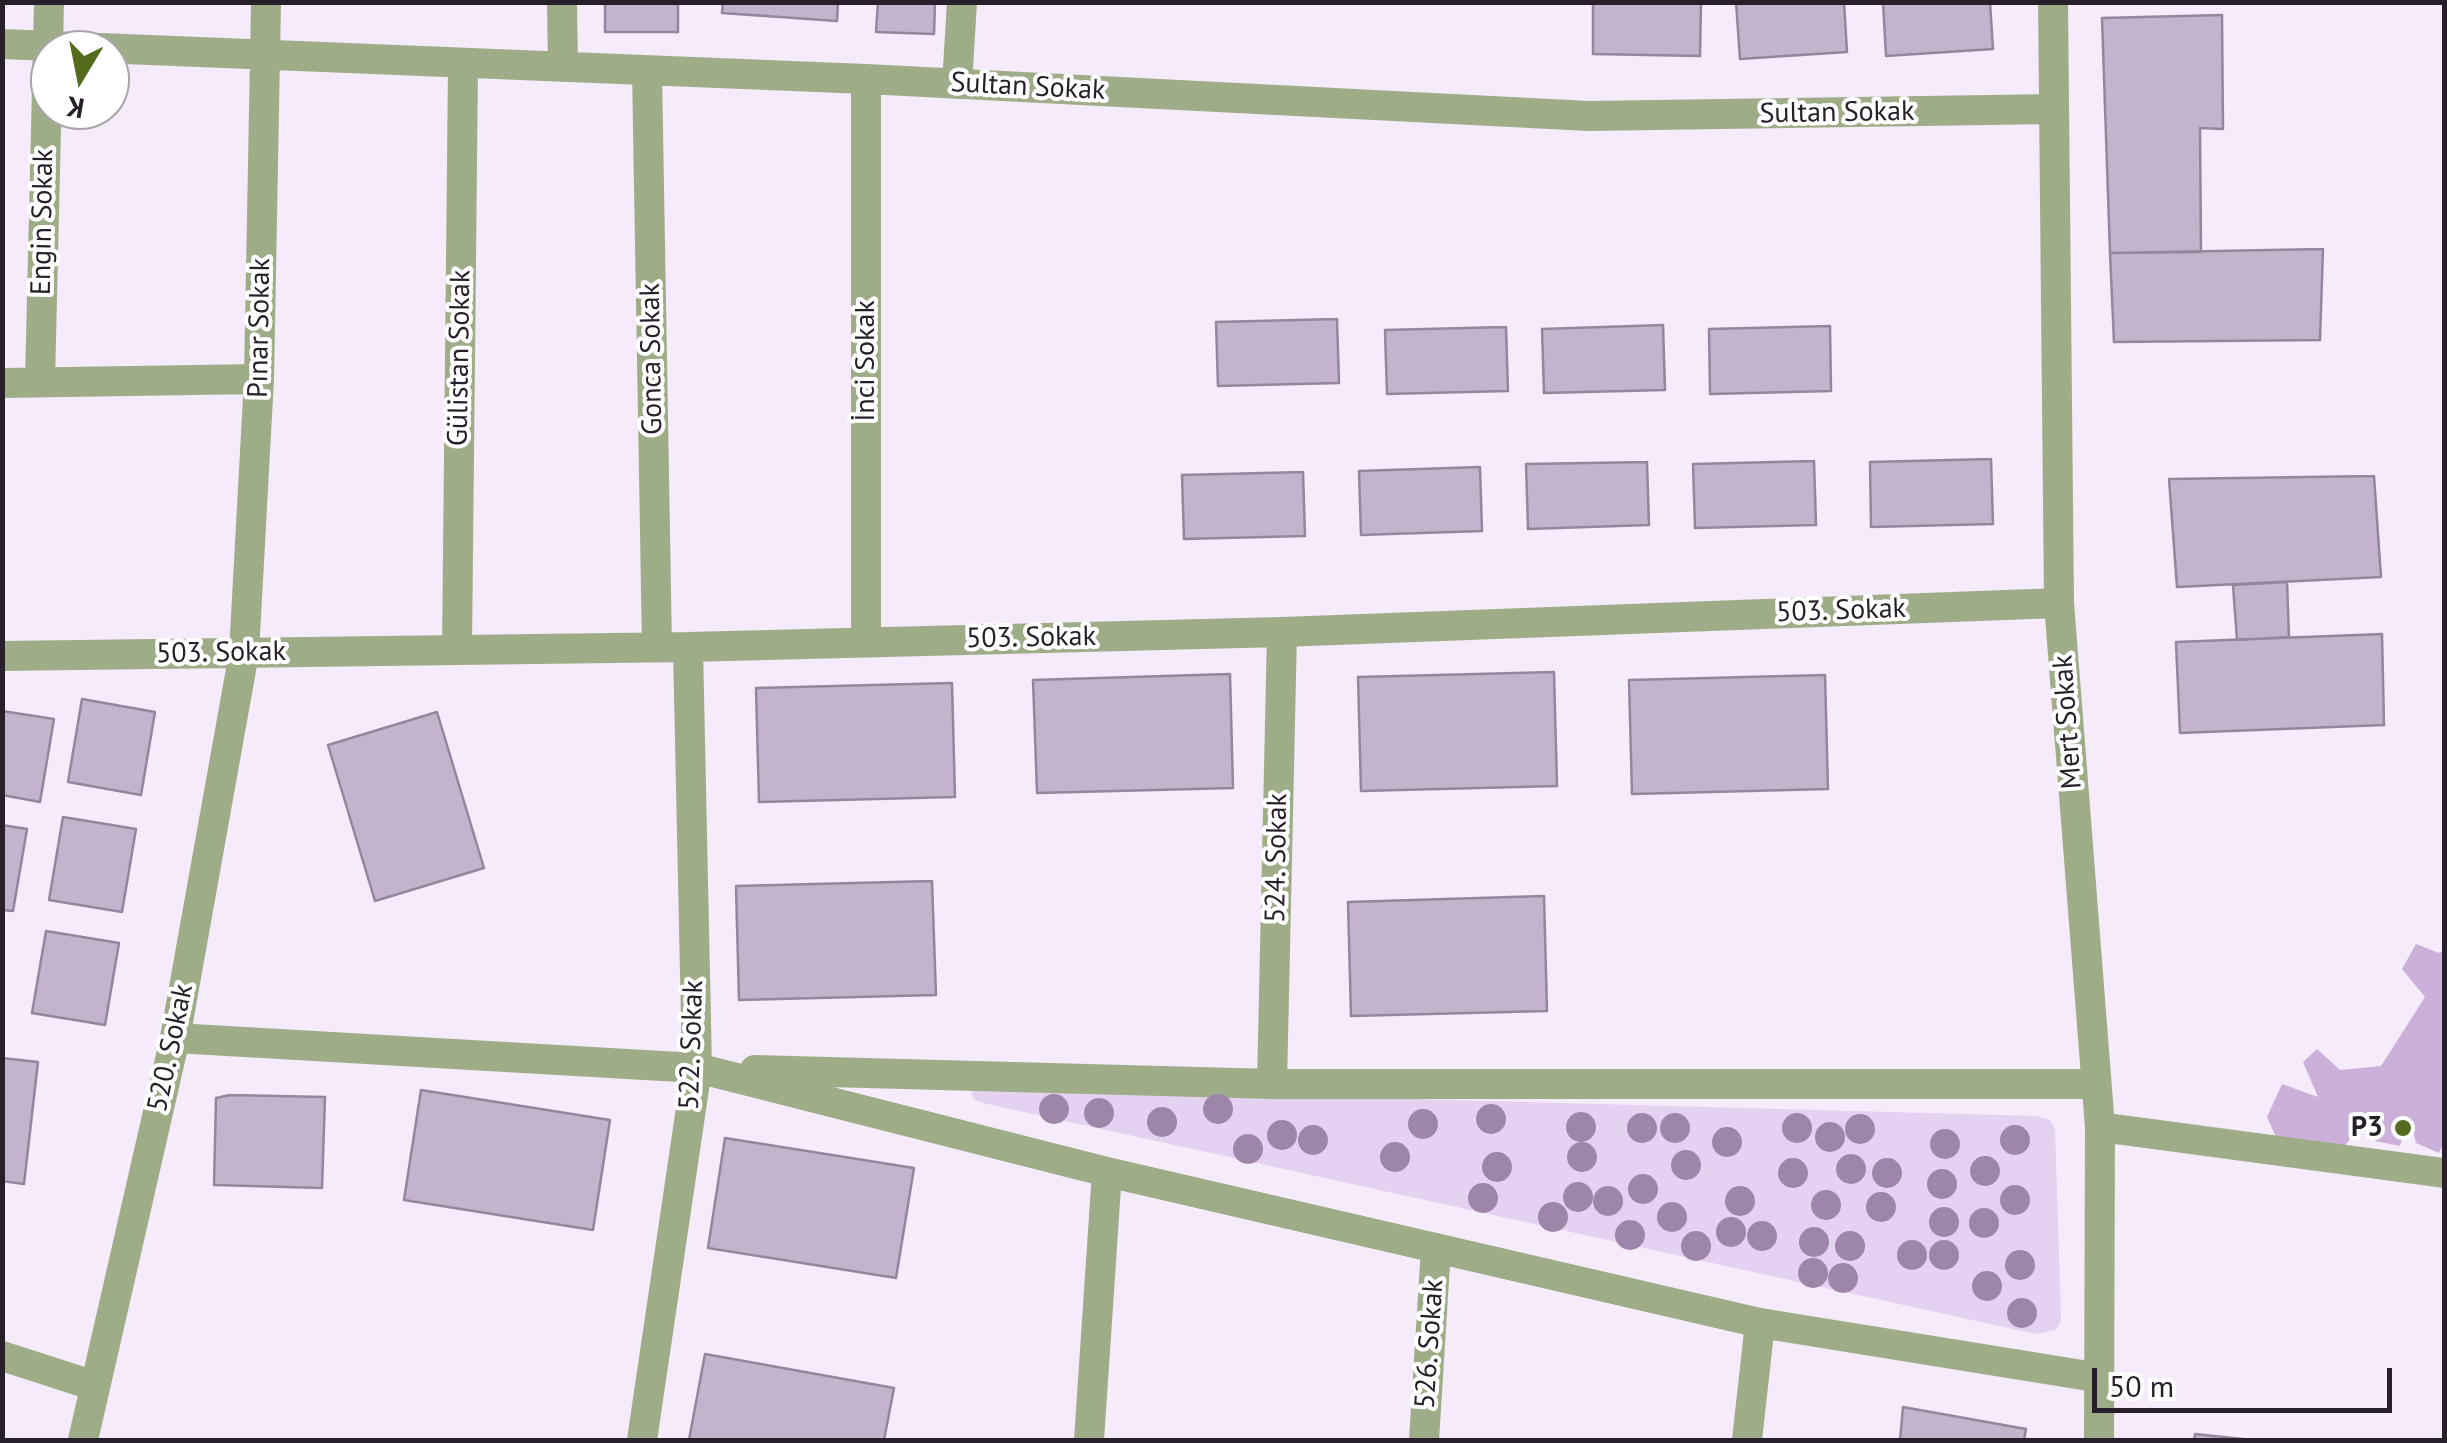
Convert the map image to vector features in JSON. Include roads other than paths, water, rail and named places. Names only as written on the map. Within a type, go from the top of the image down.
[{"type":"street","name":"Engin Sokak","points":[[48,30],[49,2]]},
{"type":"street","name":"Pınar Sokak","points":[[244,653],[259,379],[266,2]]},
{"type":"street","points":[[562,2],[563,68]]},
{"type":"street","points":[[957,84],[962,2]]},
{"type":"street","name":"Mert Sokak","points":[[2053,2],[2059,603],[2100,1127],[2099,1440]]},
{"type":"street","name":"Sultan Sokak","points":[[2,44],[30,46]]},
{"type":"street","name":"Sultan Sokak","points":[[130,51],[866,79],[1589,116],[2054,109]]},
{"type":"street","name":"Gülistan Sokak","points":[[457,650],[463,65]]},
{"type":"street","name":"Gonca Sokak","points":[[647,72],[657,647]]},
{"type":"street","name":"İnci Sokak","points":[[866,79],[866,642]]},
{"type":"street","name":"Engin Sokak","points":[[40,382],[45,130]]},
{"type":"street","points":[[2,383],[259,379]]},
{"type":"street","name":"503. Sokak","points":[[2,656],[688,647],[1282,632],[2059,603]]},
{"type":"street","name":"524. Sokak","points":[[1272,1084],[1282,632]]},
{"type":"street","name":"522. Sokak","points":[[642,1440],[698,1068],[688,647]]},
{"type":"street","name":"520. Sokak","points":[[83,1440],[175,1038],[244,653]]},
{"type":"street","points":[[175,1038],[698,1068],[1272,1084],[2096,1084]]},
{"type":"street","points":[[698,1068],[1107,1172],[1760,1323],[2101,1378]]},
{"type":"street","points":[[2100,1127],[2444,1174]]},
{"type":"street","points":[[1089,1440],[1107,1172]]},
{"type":"street","name":"526. Sokak","points":[[1424,1440],[1436,1248]]},
{"type":"street","points":[[1747,1440],[1760,1323]]},
{"type":"street","points":[[2,1356],[95,1386]]},
{"type":"place","name":"P3","points":[[2403,1128]]}]
